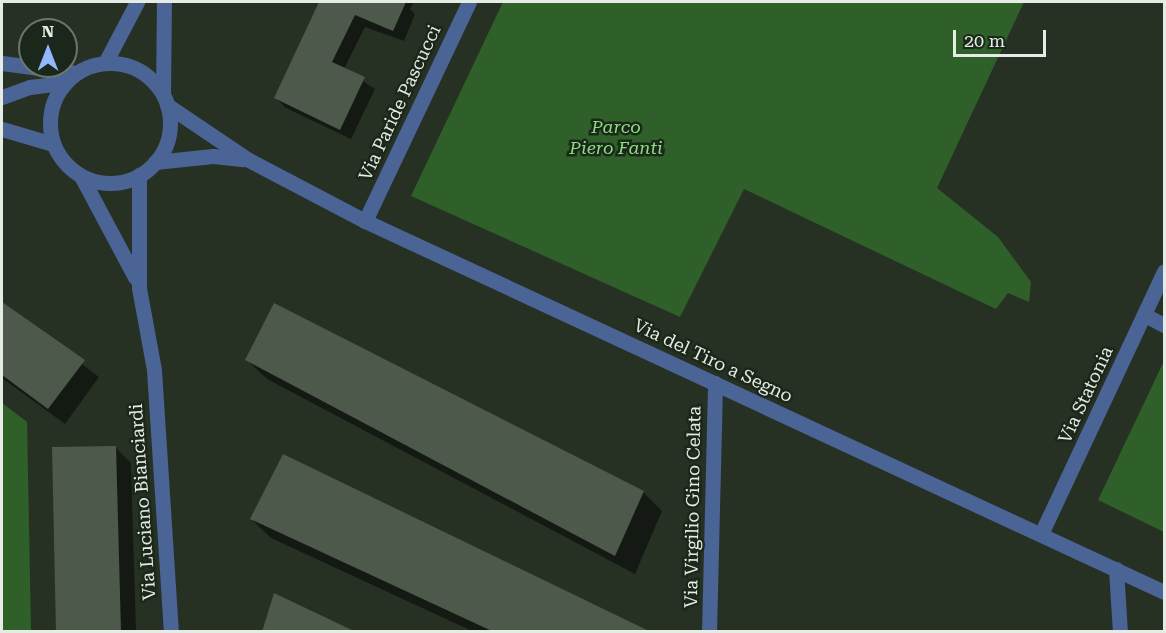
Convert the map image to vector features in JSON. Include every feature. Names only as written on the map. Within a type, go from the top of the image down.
[{"type":"street","points":[[105,63],[137,2]]},
{"type":"street","points":[[81,176],[120,182],[139,175],[155,162],[170,126],[165,100],[164,2]]},
{"type":"street","name":"Via Paride Pascucci","points":[[365,221],[469,2]]},
{"type":"street","points":[[2,63],[18,67]]},
{"type":"street","points":[[78,75],[105,63],[139,70],[165,100]]},
{"type":"street","points":[[2,97],[30,87],[70,78]]},
{"type":"street","points":[[53,144],[51,112],[70,78]]},
{"type":"street","name":"Via del Tiro a Segno","points":[[165,100],[247,159],[365,221],[1164,592]]},
{"type":"street","points":[[2,129],[53,144],[81,176],[139,288]]},
{"type":"street","name":"Via del Tiro a Segno","points":[[155,162],[213,156],[247,159]]},
{"type":"street","points":[[139,175],[139,288]]},
{"type":"street","name":"Via Statonia","points":[[1041,534],[1164,271]]},
{"type":"street","name":"Via Luciano Bianciardi","points":[[139,288],[154,370],[171,632]]},
{"type":"street","points":[[1145,315],[1164,325]]},
{"type":"street","name":"Via Virgilio Gino Celata","points":[[709,632],[715,383]]},
{"type":"street","points":[[1116,569],[1120,632]]},
{"type":"green space","name":"Parco Piero Fanti","points":[[503,2],[1024,2],[937,188],[998,237],[1031,282],[1029,302],[1008,293],[996,309],[744,189],[680,317],[411,196]]},
{"type":"green space","points":[[1164,361],[1164,532],[1098,500]]},
{"type":"green space","points":[[2,403],[27,422],[31,631],[2,631]]},
{"type":"building","points":[[319,2],[406,2],[393,31],[355,15],[332,62],[365,77],[340,130],[274,98]]},
{"type":"building","points":[[2,302],[85,360],[48,409],[2,375]]},
{"type":"building","points":[[274,303],[644,491],[615,556],[245,360]]},
{"type":"building","points":[[116,446],[121,632],[56,632],[52,447]]},
{"type":"building","points":[[283,454],[651,632],[494,632],[250,519]]},
{"type":"building","points":[[274,593],[356,632],[262,632]]}]
